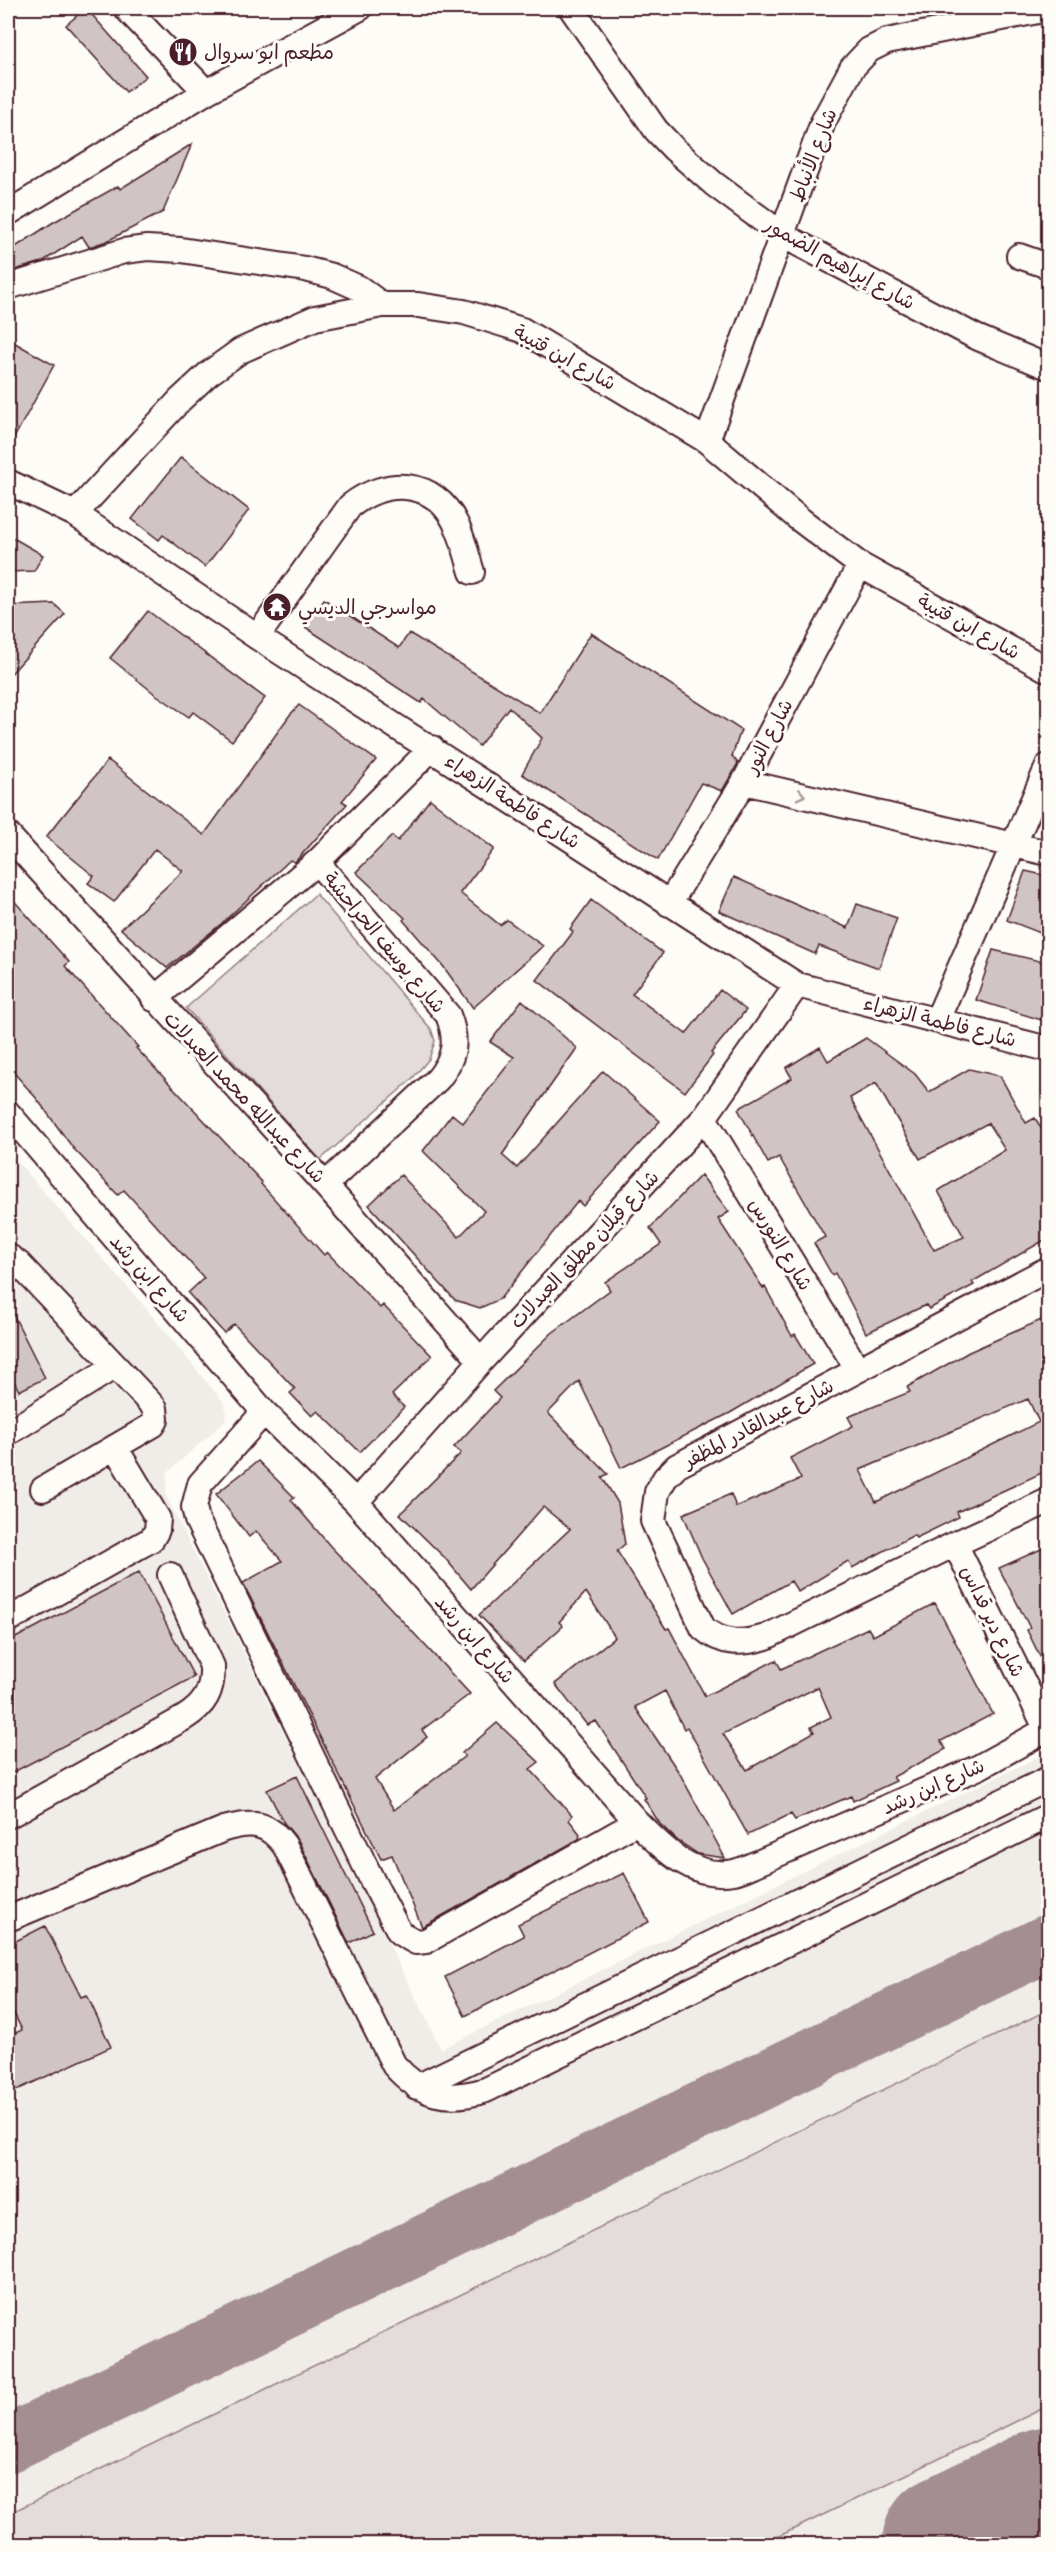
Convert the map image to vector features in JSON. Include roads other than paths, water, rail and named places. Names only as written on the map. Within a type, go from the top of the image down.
[{"type":"street","points":[[126,8],[206,92]]},
{"type":"street","points":[[8,213],[206,92],[360,8]]},
{"type":"street","name":"شارع إبراهيم الضمور","points":[[571,8],[640,109],[674,149],[714,184],[784,236],[976,337],[1048,367]]},
{"type":"street","name":"شارع الأنباط","points":[[707,441],[824,122],[852,68],[869,50],[886,41],[1048,9]]},
{"type":"street","points":[[8,287],[124,251],[147,248],[181,250],[305,269],[333,276],[359,288],[382,305]]},
{"type":"street","points":[[1019,256],[1048,266]]},
{"type":"street","name":"شارع ابن قتيبة","points":[[75,514],[180,400],[208,374],[240,351],[315,318],[382,305],[418,305],[464,312],[522,330],[707,441],[798,518],[860,565],[1048,670]]},
{"type":"street","name":"شارع فاطمة الزهراء","points":[[8,482],[75,514],[257,637],[797,985],[1048,1049]]},
{"type":"street","points":[[257,637],[350,506],[365,494],[380,488],[411,487],[437,500],[456,524],[472,572]]},
{"type":"street","name":"شارع النور","points":[[669,904],[744,782],[860,565]]},
{"type":"street","points":[[154,999],[317,861],[432,748]]},
{"type":"street","points":[[937,1020],[1048,766]]},
{"type":"street","points":[[744,782],[1048,853]]},
{"type":"street","name":"شارع عبدالله محمد العبدلات","points":[[8,835],[481,1361]]},
{"type":"street","name":"شارع يوسف الحراحشة","points":[[317,861],[448,1015],[454,1029],[455,1043],[449,1065],[438,1079],[325,1185]]},
{"type":"street","name":"شارع قبلان مطلق العبدلات","points":[[356,1502],[481,1361],[704,1118],[797,985]]},
{"type":"street","name":"شارع ابن رشد","points":[[8,1113],[264,1412],[356,1502],[637,1822],[681,1863],[707,1871],[733,1872],[979,1767],[1048,1729]]},
{"type":"street","name":"شارع النورس","points":[[704,1118],[858,1370]]},
{"type":"street","points":[[8,1256],[19,1264],[155,1408],[157,1414],[153,1425],[43,1489]]},
{"type":"street","name":"شارع عبدالقادر المظفر","points":[[1048,1269],[677,1466],[665,1478],[657,1492],[653,1521],[703,1628],[714,1637],[724,1641],[751,1642],[766,1637],[1048,1501]]},
{"type":"street","points":[[8,1433],[115,1366]]},
{"type":"street","points":[[264,1412],[200,1484],[194,1507],[197,1520],[400,1933],[406,1939],[416,1942],[426,1941],[637,1822]]},
{"type":"street","points":[[8,1620],[152,1539],[158,1530],[158,1519],[115,1447]]},
{"type":"street","name":"شارع دير قداس","points":[[955,1544],[1048,1729]]},
{"type":"street","points":[[8,1816],[184,1718],[198,1709],[208,1697],[212,1681],[212,1666],[170,1575]]},
{"type":"street","points":[[417,2087],[1048,1779]]},
{"type":"street","points":[[8,1919],[224,1828],[252,1823],[266,1827],[277,1835],[285,1846],[386,2052],[405,2077],[417,2087],[434,2094],[451,2097],[486,2090],[1048,1816]]},
{"type":"place","name":"مطعم ابو سروال","points":[[183,52]]},
{"type":"place","name":"مواسرجي الديسي","points":[[277,607]]}]
